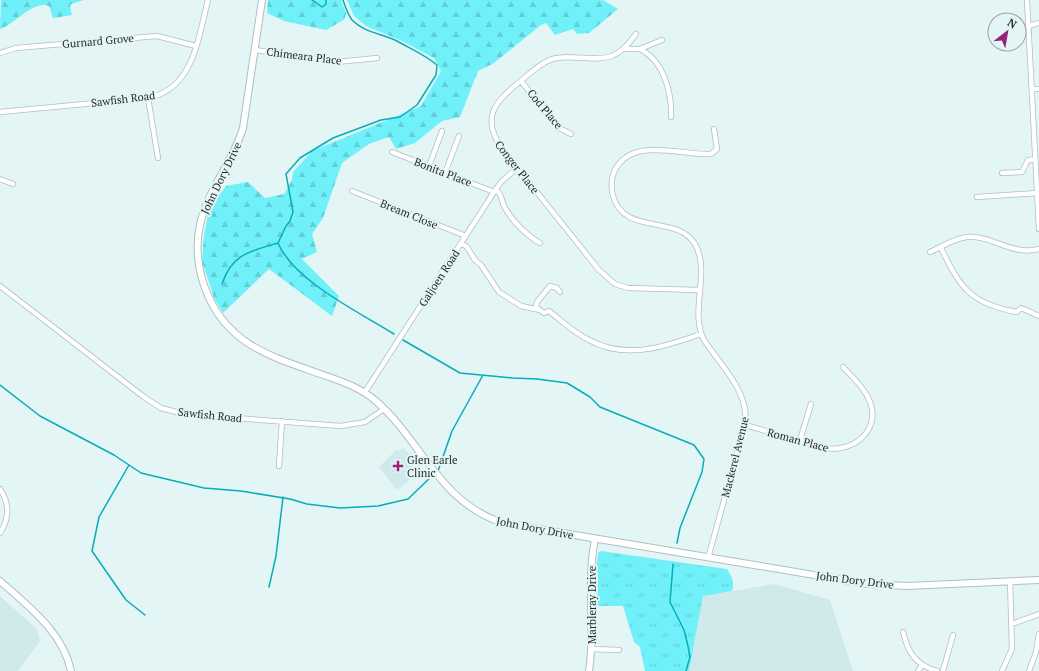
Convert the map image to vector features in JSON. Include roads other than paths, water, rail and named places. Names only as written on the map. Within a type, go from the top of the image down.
[{"type":"street","name":"Sawfish Road","points":[[0,112],[148,98],[164,93],[180,80],[191,63],[208,0]]},
{"type":"street","name":"John Dory Drive","points":[[262,0],[242,133],[206,205],[200,224],[198,258],[204,287],[211,303],[225,323],[237,336],[255,348],[273,357],[341,381],[365,392],[384,409],[445,486],[477,512],[495,520],[512,525],[708,558],[882,585],[1039,580]]},
{"type":"street","points":[[1027,0],[1039,228]]},
{"type":"street","points":[[1028,26],[1039,24]]},
{"type":"street","name":"Conger Place","points":[[636,34],[623,49],[605,57],[565,57],[551,60],[521,80],[499,100],[494,108],[491,121],[496,141],[599,270],[610,280],[628,288],[699,290]]},
{"type":"street","name":"Gurnard Grove","points":[[0,53],[16,48],[156,36],[196,46]]},
{"type":"street","points":[[623,49],[640,49],[662,40]]},
{"type":"street","points":[[640,49],[651,57],[664,75],[671,117]]},
{"type":"street","name":"Chimeara Place","points":[[255,50],[337,62],[377,58]]},
{"type":"street","name":"Cod Place","points":[[521,80],[560,128],[571,134]]},
{"type":"street","points":[[1032,89],[1039,89]]},
{"type":"street","points":[[148,98],[158,158]]},
{"type":"street","name":"Mackerel Avenue","points":[[708,558],[745,425],[746,413],[743,399],[701,334],[699,324],[700,258],[693,242],[677,230],[645,223],[628,217],[616,204],[612,194],[612,181],[619,164],[627,156],[634,152],[646,150],[711,154],[717,149],[714,129]]},
{"type":"street","points":[[428,166],[442,131]]},
{"type":"street","points":[[445,173],[459,136]]},
{"type":"street","name":"Bonita Place","points":[[392,152],[445,173],[495,190]]},
{"type":"street","points":[[1002,173],[1022,172],[1028,160],[1036,156]]},
{"type":"street","name":"Galjoen Road","points":[[365,392],[495,190],[517,168]]},
{"type":"street","points":[[0,179],[12,184]]},
{"type":"street","points":[[495,190],[502,195],[504,205],[526,234],[540,243]]},
{"type":"street","name":"Bream Close","points":[[352,191],[466,236]]},
{"type":"street","points":[[976,197],[1037,193]]},
{"type":"street","points":[[930,252],[967,237],[986,240],[1020,251],[1039,249]]},
{"type":"street","points":[[461,243],[467,247],[475,260],[481,265],[499,292],[521,306],[540,310],[544,313],[549,311],[590,341],[617,349],[630,351],[654,349],[701,334]]},
{"type":"street","points":[[941,248],[954,276],[971,295],[993,306],[1017,312],[1021,308],[1039,316]]},
{"type":"street","name":"Sawfish Road","points":[[0,286],[144,397],[161,408],[196,415],[350,425],[371,419],[384,409]]},
{"type":"street","points":[[540,310],[536,307],[536,304],[550,286],[557,288],[560,292]]},
{"type":"street","name":"Roman Place","points":[[745,425],[826,448],[839,449],[857,443],[868,430],[872,414],[870,402],[863,390],[843,367]]},
{"type":"street","points":[[800,440],[811,404]]},
{"type":"street","points":[[279,466],[282,421]]},
{"type":"street","points":[[0,489],[7,509],[6,522],[0,533]]},
{"type":"street","name":"Marbleray Drive","points":[[589,671],[592,649],[591,571],[595,539]]},
{"type":"street","points":[[0,581],[54,634],[66,654],[71,671]]},
{"type":"street","points":[[1002,671],[1012,649],[1010,581]]},
{"type":"street","points":[[1012,624],[1039,614]]},
{"type":"street","points":[[903,632],[910,653],[922,665],[937,671]]},
{"type":"street","points":[[1029,671],[1036,651],[1039,634]]},
{"type":"street","points":[[943,671],[953,635]]},
{"type":"street","points":[[592,649],[619,650]]},
{"type":"street","points":[[918,671],[922,665]]},
{"type":"waterway","points":[[312,0],[322,7],[326,4],[326,0]]},
{"type":"waterway","points":[[343,0],[352,20],[362,28],[391,38],[428,58],[437,65],[436,75],[417,105],[400,117],[381,120],[333,138],[300,158],[286,174],[293,212],[290,221],[278,243],[286,257],[313,283],[346,306],[394,334]]},
{"type":"waterway","points":[[222,284],[231,266],[243,255],[278,243]]},
{"type":"waterway","points":[[403,340],[460,373],[567,383],[590,397],[600,407],[694,445],[704,459],[702,472],[680,528],[677,543]]},
{"type":"waterway","points":[[438,471],[452,431],[483,375]]},
{"type":"waterway","points":[[0,385],[40,416],[114,455],[141,473],[204,488],[241,491],[290,499],[307,504],[340,508],[378,506],[408,499],[432,476]]},
{"type":"waterway","points":[[129,465],[99,517],[92,551],[126,600],[145,615]]},
{"type":"waterway","points":[[269,587],[276,556],[283,497]]},
{"type":"waterway","points":[[673,564],[670,602],[684,630],[688,646],[690,657],[686,671]]},
{"type":"place","name":"Glen Earle Clinic","points":[[398,466]]}]
